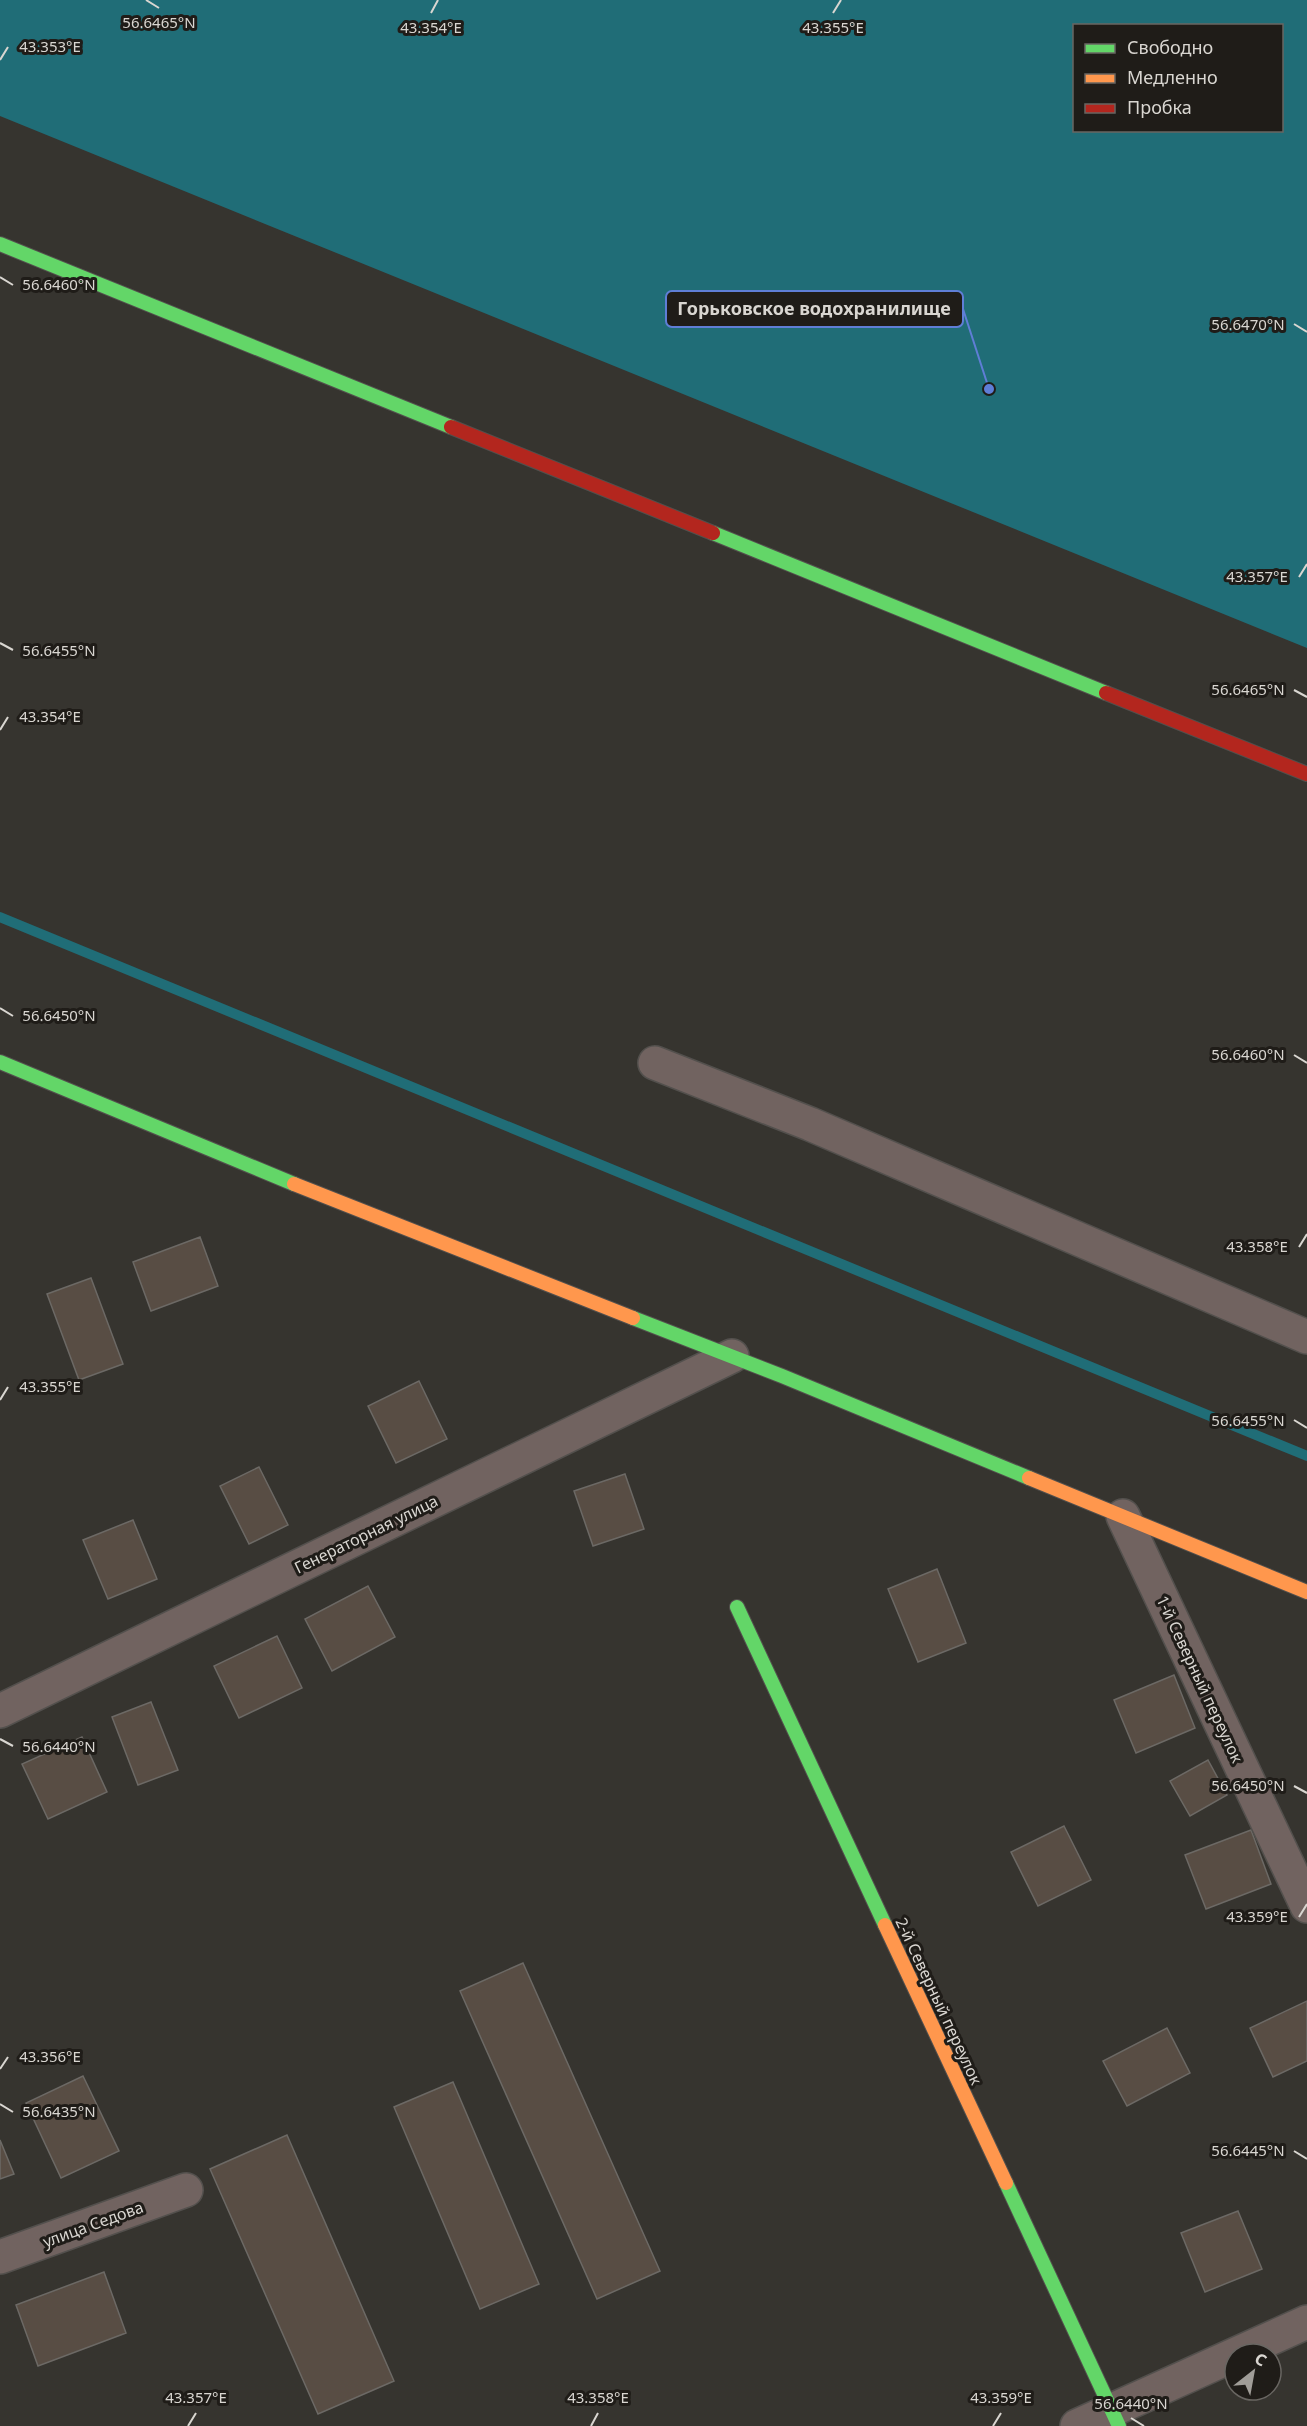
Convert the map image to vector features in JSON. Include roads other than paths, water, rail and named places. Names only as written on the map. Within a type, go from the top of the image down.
[{"type":"street","points":[[0,244],[1307,774]]},
{"type":"street","points":[[0,1062],[330,1199],[732,1356],[1307,1592]]},
{"type":"street","points":[[655,1063],[820,1129],[1307,1336]]},
{"type":"street","name":"Генераторная улица","points":[[0,1711],[732,1356]]},
{"type":"street","name":"1-й Северный переулок","points":[[1123,1516],[1307,1906]]},
{"type":"street","name":"2-й Северный переулок","points":[[737,1607],[1115,2417]]},
{"type":"street","name":"улица Седова","points":[[0,2257],[186,2190]]},
{"type":"street","points":[[1077,2426],[1115,2417],[1307,2322]]},
{"type":"water","points":[[0,0],[1307,0],[1307,648],[0,116]]},
{"type":"waterway","points":[[0,917],[1307,1456]]},
{"type":"place","name":"Горьковское водохранилище","points":[[989,389]]}]
